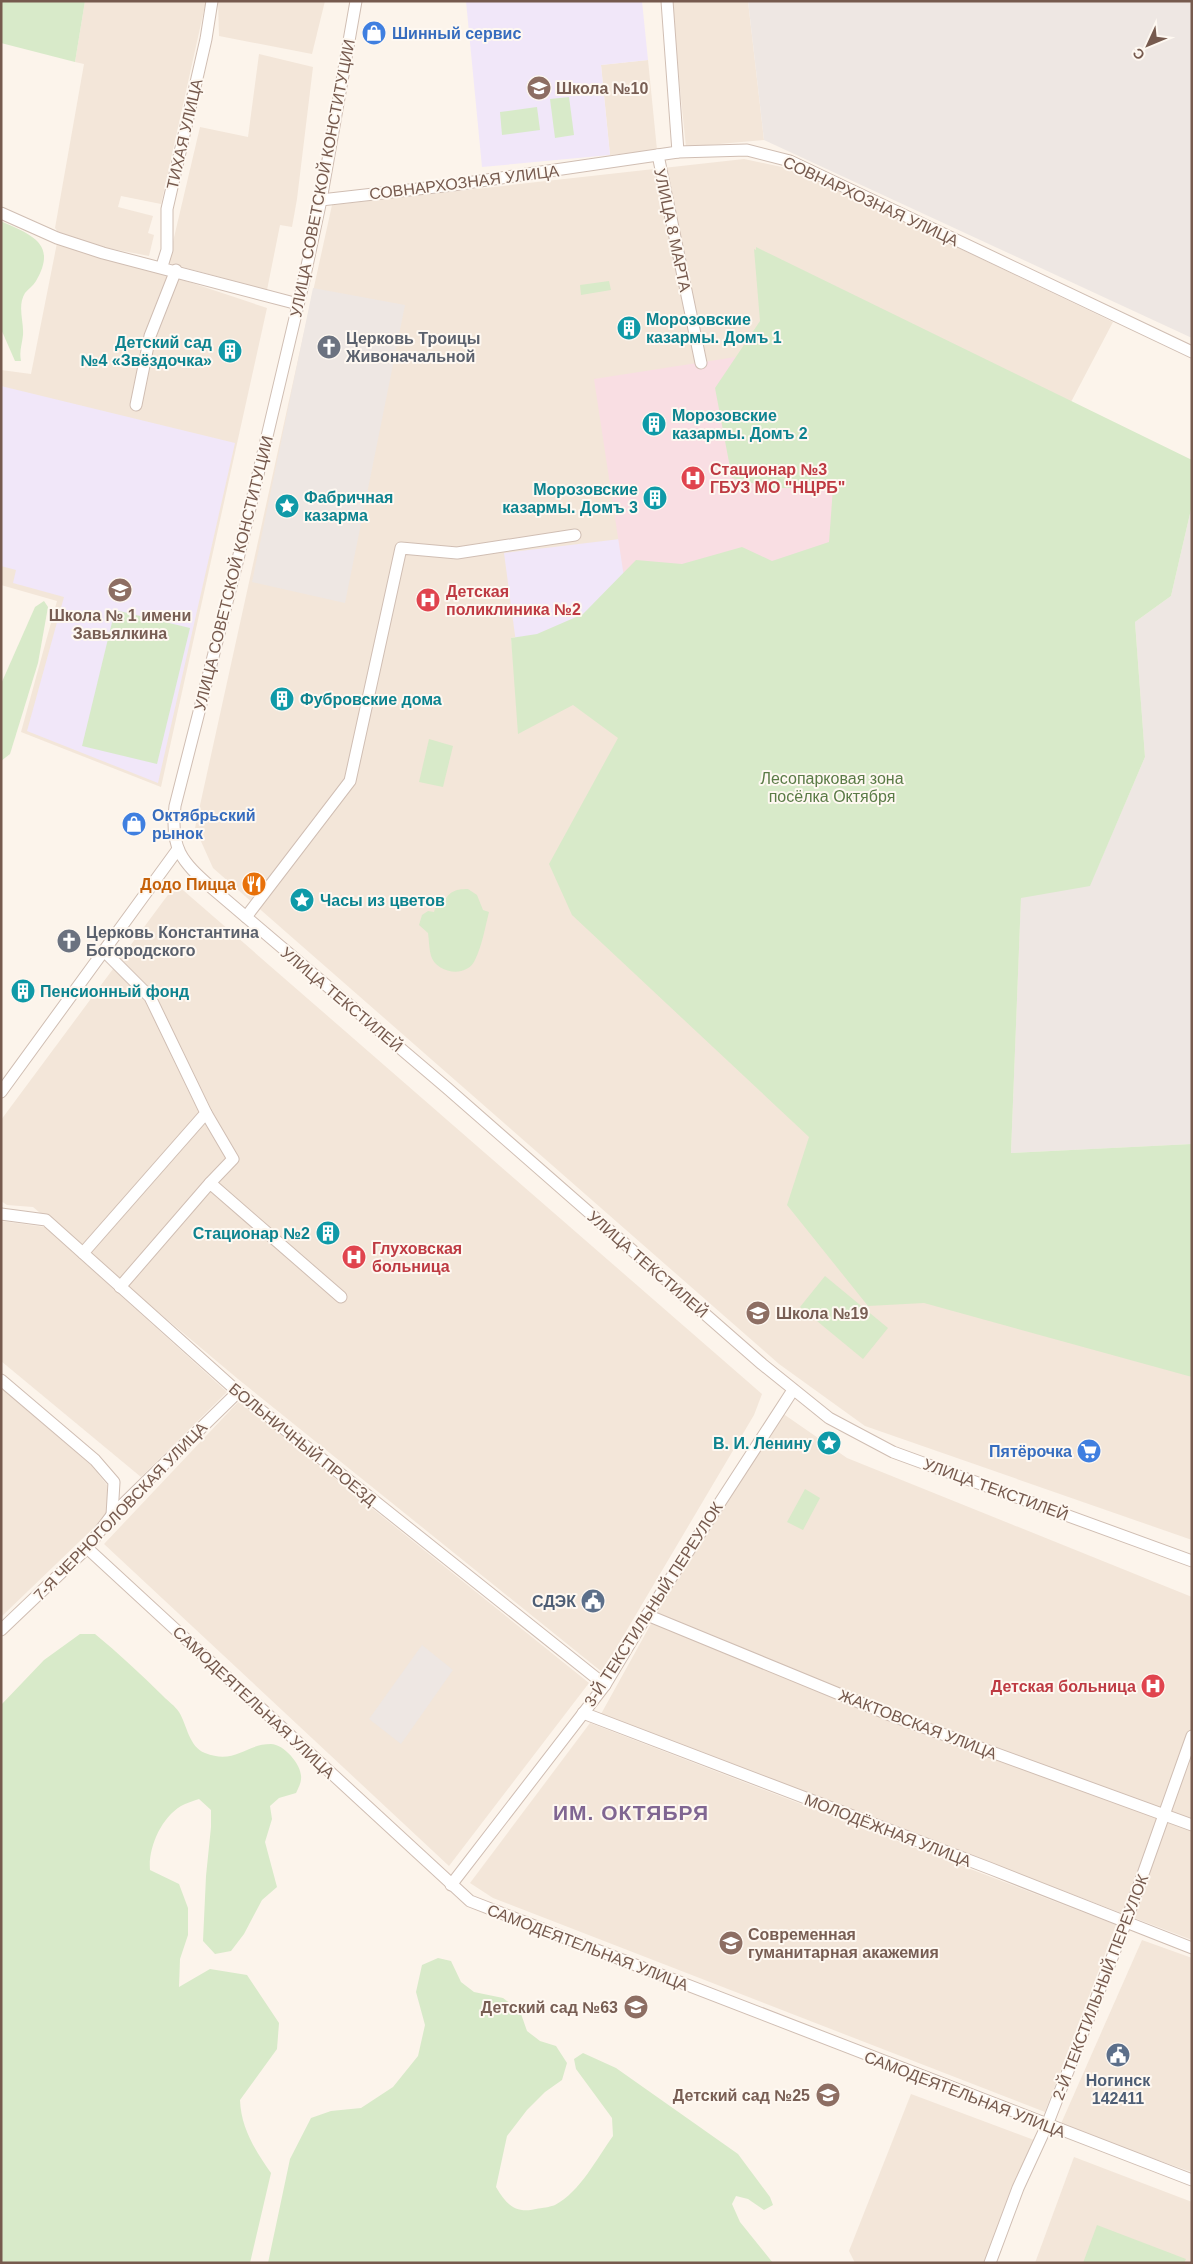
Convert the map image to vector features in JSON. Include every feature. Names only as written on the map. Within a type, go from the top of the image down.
[{"type":"street","name":"ТИХАЯ УЛИЦА","points":[[162,266],[167,250],[167,209],[206,40],[212,1]]},
{"type":"street","name":"УЛИЦА СОВЕТСКОЙ КОНСТИТУЦИИ","points":[[178,849],[173,832],[175,806],[240,550],[298,304],[321,200],[356,1]]},
{"type":"street","name":"УЛИЦА 8 МАРТА","points":[[667,1],[678,152]]},
{"type":"street","name":"СОВНАРХОЗНАЯ УЛИЦА","points":[[321,200],[453,185],[678,152],[747,150],[790,161],[1192,352]]},
{"type":"street","name":"УЛИЦА 8 МАРТА","points":[[658,155],[701,363]]},
{"type":"street","points":[[1,213],[57,238],[104,253],[162,266],[298,304]]},
{"type":"street","points":[[136,405],[150,336],[176,270]]},
{"type":"street","points":[[246,917],[350,781],[401,548],[457,553],[575,535]]},
{"type":"street","points":[[1,1092],[178,849]]},
{"type":"street","name":"УЛИЦА ТЕКСТИЛЕЙ","points":[[178,849],[182,858],[199,877],[447,1088],[793,1390],[829,1418],[893,1452],[1192,1561]]},
{"type":"street","points":[[104,951],[150,997],[206,1113],[232,1159],[120,1287]]},
{"type":"street","points":[[83,1253],[206,1113]]},
{"type":"street","points":[[210,1183],[341,1297]]},
{"type":"street","name":"БОЛЬНИЧНЫЙ ПРОЕЗД","points":[[1,1214],[46,1220],[238,1392],[605,1685]]},
{"type":"street","points":[[1,1380],[95,1460],[114,1482],[112,1515]]},
{"type":"street","name":"3-Й ТЕКСТИЛЬНЫЙ ПЕРЕУЛОК","points":[[451,1884],[605,1685],[647,1615],[793,1390]]},
{"type":"street","name":"7-Я ЧЕРНОГОЛОВСКАЯ УЛИЦА","points":[[1,1630],[87,1548],[112,1515],[238,1392]]},
{"type":"street","name":"САМОДЕЯТЕЛЬНАЯ УЛИЦА","points":[[87,1548],[470,1900],[500,1914],[1046,2126],[1192,2180]]},
{"type":"street","name":"ЖАКТОВСКАЯ УЛИЦА","points":[[647,1615],[890,1715],[1192,1825]]},
{"type":"street","name":"МОЛОДЁЖНАЯ УЛИЦА","points":[[583,1713],[1192,1948]]},
{"type":"street","name":"2-Й ТЕКСТИЛЬНЫЙ ПЕРЕУЛОК","points":[[990,2263],[1018,2188],[1046,2126],[1126,1922],[1192,1736]]},
{"type":"shaded area","points":[[85,1],[206,1],[161,204],[121,196],[118,207],[153,216],[148,233],[154,235],[149,256],[97,246],[59,233],[55,228],[84,64],[75,62]]},
{"type":"shaded area","points":[[218,1],[325,1],[312,54],[219,36]]},
{"type":"shaded area","name":"Школа №10","points":[[466,1],[642,1],[648,60],[601,65],[610,155],[482,167]]},
{"type":"shaded area","points":[[671,1],[748,1],[764,140],[686,147]]},
{"type":"shaded area","points":[[748,1],[1192,1],[1192,338],[764,140]]},
{"type":"shaded area","points":[[259,54],[313,67],[292,227],[280,225],[267,290],[168,263],[200,127],[248,137]]},
{"type":"shaded area","points":[[648,60],[657,150],[610,155],[601,65]]},
{"type":"shaded area","points":[[744,159],[796,170],[1113,322],[1071,402],[756,248],[782,476],[596,626],[511,638],[516,688],[575,703],[620,736],[812,1136],[926,1302],[1192,1375],[1192,1540],[865,1426],[779,1364],[213,868],[195,828],[332,205]]},
{"type":"shaded area","name":"Школа № 1 имени Завьялкина","points":[[57,243],[159,272],[267,308],[161,787],[21,732],[57,601],[1,585],[1,370],[31,374]]},
{"type":"shaded area","points":[[313,288],[405,305],[345,603],[252,582]]},
{"type":"shaded area","name":"Стационар №3 ГБУЗ МО \"НЦРБ\"","points":[[755,354],[840,473],[854,562],[627,597],[594,379]]},
{"type":"shaded area","name":"Школа № 1 имени Завьялкина","points":[[1,386],[235,443],[158,783],[27,731],[64,597],[13,583],[16,570],[1,566]]},
{"type":"shaded area","points":[[1192,505],[1192,1144],[1011,1153],[1021,897],[1090,885],[1145,757],[1135,622],[1171,596]]},
{"type":"shaded area","points":[[620,539],[636,665],[521,680],[504,553]]},
{"type":"shaded area","points":[[176,884],[762,1394],[754,1415],[602,1672],[238,1379],[33,1207],[7,1205],[1,1201],[1,1120]]},
{"type":"shaded area","points":[[1,1221],[45,1227],[227,1392],[141,1477],[1,1361]]},
{"type":"shaded area","points":[[1,1388],[92,1466],[107,1485],[107,1515],[1,1617]]},
{"type":"shaded area","points":[[239,1401],[589,1683],[449,1866],[104,1544]]},
{"type":"shaded area","points":[[782,1413],[847,1458],[1192,1597],[1192,1940],[601,1714],[662,1604]]},
{"type":"shaded area","points":[[422,1645],[453,1670],[401,1744],[369,1719]]},
{"type":"shaded area","points":[[590,1723],[1116,1925],[1045,2112],[493,1898],[470,1883]]},
{"type":"shaded area","points":[[1142,1940],[1192,1958],[1192,2172],[1060,2126]]},
{"type":"shaded area","points":[[911,2094],[1034,2140],[984,2263],[855,2263],[849,2251]]},
{"type":"shaded area","points":[[1074,2157],[1192,2202],[1192,2263],[1035,2263]]},
{"type":"green space","points":[[1,1],[85,1],[75,62],[1,43]]},
{"type":"green space","points":[[569,97],[574,135],[555,138],[550,99]]},
{"type":"green space","points":[[537,107],[540,130],[502,135],[500,112]]},
{"type":"green space","points":[[1,221],[31,236],[43,249],[42,268],[36,281],[25,293],[21,303],[23,335],[20,351],[21,361],[15,361],[1,329]]},
{"type":"green space","name":"Лесопарковая зона посёлка Октября","points":[[756,247],[1192,460],[1192,505],[1171,596],[1135,622],[1145,757],[1090,886],[1021,898],[1011,1153],[1192,1144],[1192,1377],[924,1303],[868,1306],[787,1205],[809,1137],[572,915],[549,864],[618,738],[573,705],[518,734],[511,638],[537,634],[583,614],[636,560],[682,564],[742,547],[772,561],[829,542],[833,488],[772,488],[732,478],[715,388],[760,321],[754,249],[756,250]]},
{"type":"green space","points":[[609,281],[611,290],[581,295],[580,285]]},
{"type":"green space","points":[[44,601],[48,607],[38,663],[10,754],[1,761],[1,684],[35,607]]},
{"type":"green space","points":[[115,610],[190,628],[157,764],[82,746]]},
{"type":"green space","points":[[429,739],[453,746],[443,787],[419,782]]},
{"type":"green space","points":[[468,889],[477,895],[483,910],[489,912],[475,960],[466,970],[452,972],[439,967],[434,962],[430,953],[428,933],[419,925],[422,915],[428,911],[434,912],[436,905],[442,906],[452,892]]},
{"type":"green space","points":[[825,1276],[888,1328],[863,1359],[800,1307]]},
{"type":"green space","points":[[805,1489],[820,1498],[803,1530],[787,1522]]},
{"type":"green space","points":[[80,1634],[95,1634],[173,1706],[182,1717],[195,1746],[200,1750],[215,1756],[224,1757],[262,1745],[276,1745],[292,1757],[301,1774],[296,1793],[279,1798],[270,1806],[272,1819],[265,1842],[277,1887],[262,1900],[244,1934],[231,1951],[215,1954],[203,1941],[211,1810],[199,1799],[183,1805],[174,1811],[157,1834],[150,1861],[150,1870],[179,1884],[188,1908],[188,1935],[180,1959],[179,1987],[210,1969],[247,1975],[279,2023],[277,2049],[240,2100],[246,2129],[254,2147],[271,2173],[250,2263],[1,2263],[1,1705],[44,1660]]},
{"type":"green space","points":[[438,1958],[451,1961],[461,1982],[474,1992],[503,1998],[520,2011],[527,2031],[540,2041],[556,2046],[567,2063],[562,2080],[545,2092],[527,2110],[507,2136],[496,2187],[508,2203],[522,2210],[555,2205],[580,2183],[613,2136],[612,2118],[576,2069],[574,2059],[583,2053],[616,2068],[738,2154],[770,2197],[773,2205],[764,2210],[748,2199],[736,2196],[732,2204],[740,2222],[773,2263],[268,2263],[290,2159],[311,2118],[331,2111],[361,2108],[393,2087],[418,2056],[425,2025],[416,1992],[422,1965]]},
{"type":"green space","points":[[1097,2225],[1186,2259],[1184,2263],[1083,2263]]},
{"type":"place","name":"Шинный сервис","points":[[374,33]]},
{"type":"place","name":"Школа №10","points":[[539,88]]},
{"type":"place","name":"Морозовские казармы. Домъ 1","points":[[629,328]]},
{"type":"place","name":"Церковь Троицы Живоначальной","points":[[329,347]]},
{"type":"place","name":"Детский сад №4 «Звёздочка»","points":[[230,351]]},
{"type":"place","name":"Морозовские казармы. Домъ 2","points":[[654,424]]},
{"type":"place","name":"Стационар №3 ГБУЗ МО \"НЦРБ\"","points":[[693,478]]},
{"type":"place","name":"Морозовские казармы. Домъ 3","points":[[655,498]]},
{"type":"place","name":"Фабричная казарма","points":[[287,506]]},
{"type":"place","name":"Школа № 1 имени Завьялкина","points":[[120,590]]},
{"type":"place","name":"Детская поликлиника №2","points":[[428,600]]},
{"type":"place","name":"Фубровские дома","points":[[282,699]]},
{"type":"place","name":"Октябрьский рынок","points":[[134,824]]},
{"type":"place","name":"Додо Пицца","points":[[254,884]]},
{"type":"place","name":"Часы из цветов","points":[[302,900]]},
{"type":"place","name":"Церковь Константина Богородского","points":[[69,941]]},
{"type":"place","name":"Пенсионный фонд","points":[[23,991]]},
{"type":"place","name":"Стационар №2","points":[[328,1233]]},
{"type":"place","name":"Глуховская больница","points":[[354,1257]]},
{"type":"place","name":"Школа №19","points":[[758,1313]]},
{"type":"place","name":"В. И. Ленину","points":[[829,1443]]},
{"type":"place","name":"Пятёрочка","points":[[1089,1451]]},
{"type":"place","name":"СДЭК","points":[[593,1601]]},
{"type":"place","name":"Детская больница","points":[[1153,1686]]},
{"type":"place","name":"Современная гуманитарная акажемия","points":[[731,1943]]},
{"type":"place","name":"Детский сад №63","points":[[636,2007]]},
{"type":"place","name":"Ногинск 142411","points":[[1118,2055]]},
{"type":"place","name":"Детский сад №25","points":[[828,2095]]},
{"type":"district","name":"ИМ. ОКТЯБРЯ","points":[[631,1813]]}]
